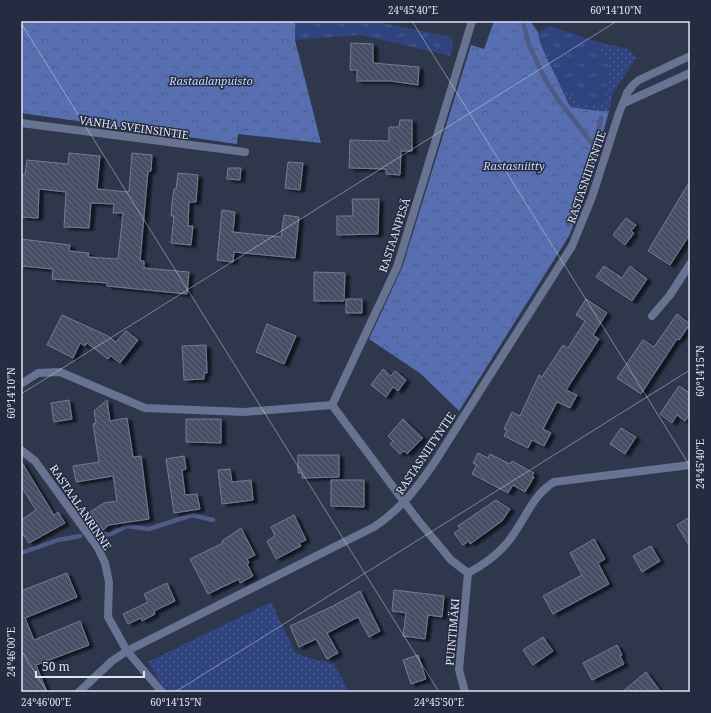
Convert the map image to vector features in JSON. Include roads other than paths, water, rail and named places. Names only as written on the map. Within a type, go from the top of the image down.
[{"type":"street","name":"RASTAANPESÄ","points":[[332,405],[397,266],[472,21]]},
{"type":"street","name":"RASTASNIITYNTIE","points":[[79,692],[112,661],[127,651],[374,527],[391,516],[405,502],[417,488],[436,460],[572,246],[592,197],[619,113],[627,93],[639,80],[690,56]]},
{"type":"street","points":[[624,103],[690,73]]},
{"type":"street","name":"VANHA SVEINSINTIE","points":[[21,123],[245,152]]},
{"type":"street","points":[[652,316],[670,295],[690,264]]},
{"type":"street","points":[[21,384],[38,373],[60,372],[145,408],[244,412],[332,405],[451,560],[468,573],[487,562],[508,542],[544,488],[554,482],[690,464]]},
{"type":"street","name":"RASTAALANRINNE","points":[[21,450],[36,461],[98,548],[105,563],[109,582],[108,617],[127,651],[162,692]]},
{"type":"street","name":"PUINTIMÄKI","points":[[465,692],[459,670],[468,573]]},
{"type":"waterway","points":[[523,21],[529,45],[545,79],[559,101],[595,147]]},
{"type":"waterway","points":[[568,225],[584,187],[601,118]]},
{"type":"waterway","points":[[94,535],[111,534],[127,526],[149,529],[192,515],[213,520]]},
{"type":"waterway","points":[[21,553],[58,540],[80,536]]},
{"type":"park label","name":"Rastaalanpuisto","points":[[211,80]]},
{"type":"park label","name":"Rastasniitty","points":[[514,165]]}]
